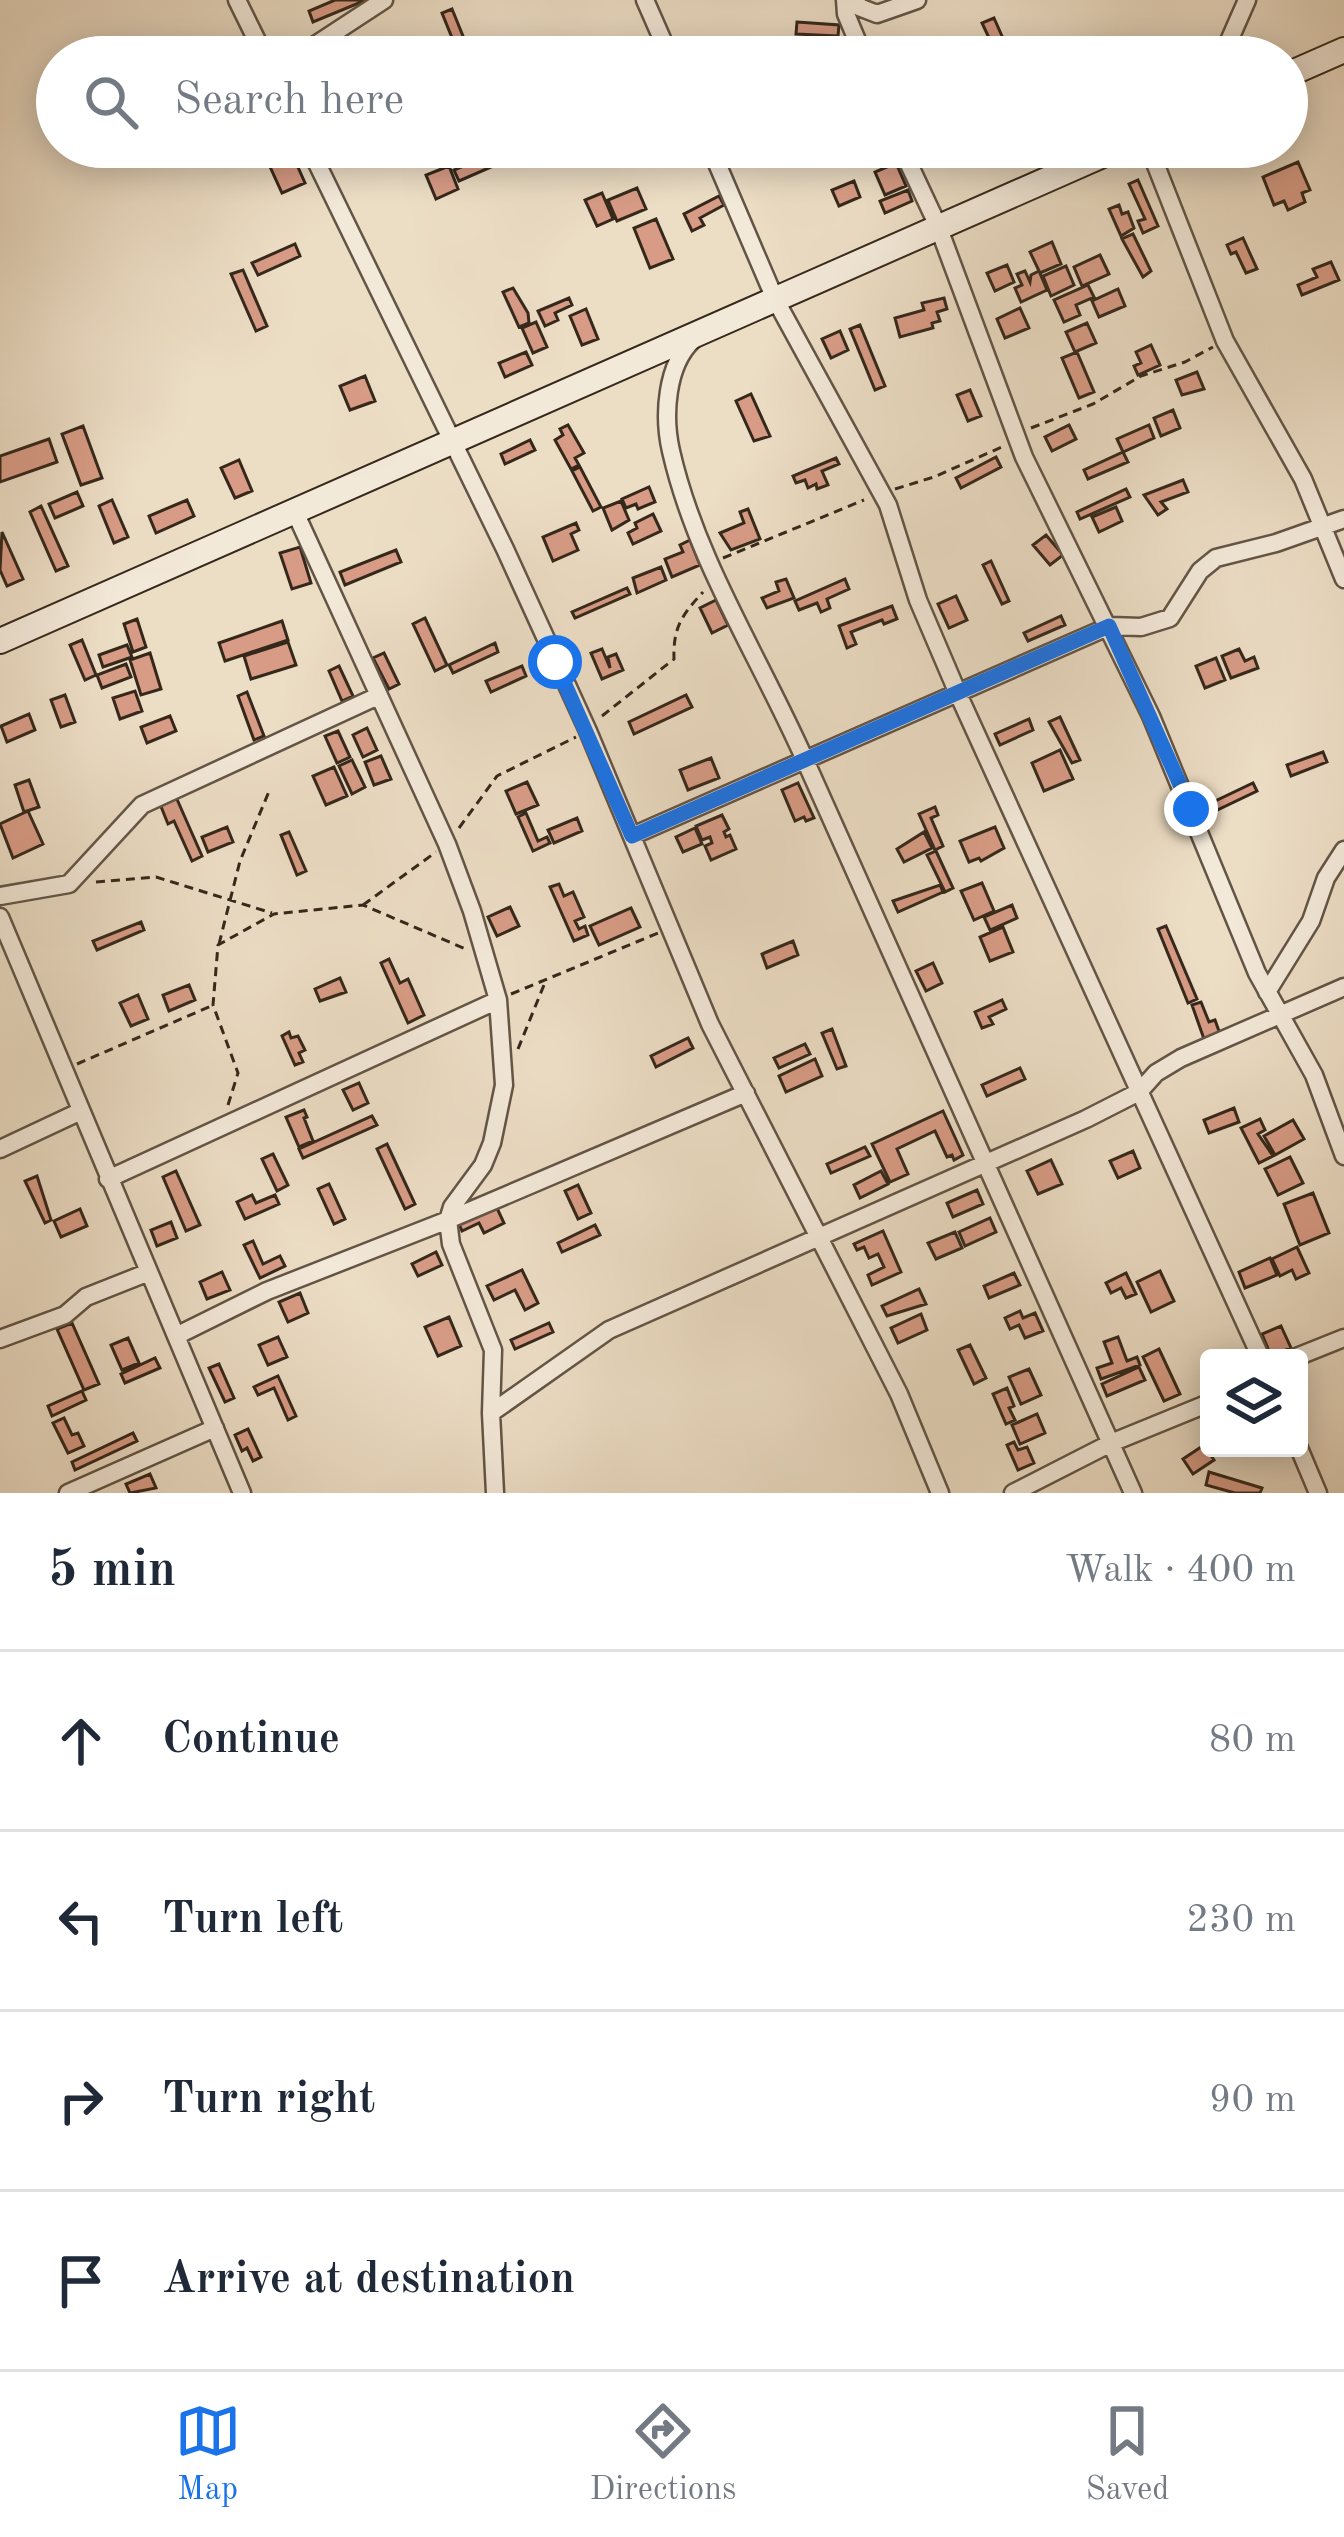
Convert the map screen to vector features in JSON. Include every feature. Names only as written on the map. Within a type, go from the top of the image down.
[{"type":"street","points":[[237,0],[255,36]]},
{"type":"street","points":[[329,36],[384,0]]},
{"type":"street","points":[[645,0],[661,36]]},
{"type":"street","points":[[844,0],[855,36]]},
{"type":"street","points":[[856,0],[859,7],[877,14],[916,0]]},
{"type":"street","points":[[1231,36],[1247,0]]},
{"type":"street","points":[[1308,66],[1344,50]]},
{"type":"street","points":[[319,168],[455,441],[588,731],[710,1024],[899,1394],[940,1493]]},
{"type":"street","points":[[719,168],[775,299],[888,506],[918,600],[959,696],[1257,1349]]},
{"type":"street","points":[[912,168],[938,226],[1024,458],[1173,764],[1267,992],[1314,1076],[1344,1156]]},
{"type":"street","points":[[0,641],[1072,168]]},
{"type":"street","points":[[1157,168],[1225,340],[1303,479],[1344,579]]},
{"type":"street","points":[[700,332],[680,352],[667,408],[670,446],[684,500],[1132,1493]]},
{"type":"street","points":[[295,512],[446,844],[498,1000],[504,1085],[484,1166],[452,1207],[448,1220],[451,1244],[493,1350],[495,1493]]},
{"type":"street","points":[[632,836],[959,696],[1109,626],[1142,627],[1170,618],[1200,571],[1216,558],[1344,519]]},
{"type":"street","points":[[0,896],[69,884],[142,805],[378,696]]},
{"type":"street","points":[[1267,992],[1311,921],[1332,865],[1344,850]]},
{"type":"street","points":[[0,917],[242,1493]]},
{"type":"street","points":[[491,1413],[609,1330],[816,1236],[986,1166],[1139,1092],[1156,1073],[1181,1058],[1344,987]]},
{"type":"street","points":[[108,1179],[498,1000]]},
{"type":"street","points":[[176,1336],[267,1291],[746,1093]]},
{"type":"street","points":[[0,1150],[80,1112]]},
{"type":"street","points":[[0,1339],[65,1315],[86,1297],[149,1272]]},
{"type":"street","points":[[1308,1352],[1344,1338]]},
{"type":"street","points":[[1013,1493],[1111,1443],[1200,1407]]},
{"type":"street","points":[[68,1493],[215,1428]]},
{"type":"street","points":[[1303,1457],[1318,1493]]},
{"type":"path","points":[[363,905],[446,844],[497,776],[588,731]]},
{"type":"path","points":[[220,1130],[238,1072],[213,1005],[218,945],[240,861],[270,789]]},
{"type":"path","points":[[69,884],[156,877],[274,914],[363,905],[486,958]]},
{"type":"path","points":[[218,945],[274,914]]},
{"type":"path","points":[[498,1000],[670,927]]},
{"type":"path","points":[[504,1085],[547,978]]},
{"type":"path","points":[[62,1070],[213,1005]]},
{"type":"building","points":[[335,0],[366,0],[313,22],[309,11]]},
{"type":"building","points":[[452,9],[463,36],[451,36],[442,13]]},
{"type":"building","points":[[994,18],[1002,36],[988,36],[982,23]]},
{"type":"building","points":[[797,22],[839,25],[838,36],[796,34]]},
{"type":"building","points":[[271,168],[298,168],[305,183],[282,193]]},
{"type":"building","points":[[450,168],[458,189],[436,199],[426,175]]},
{"type":"building","points":[[459,168],[489,168],[459,181],[454,170]]},
{"type":"building","points":[[898,168],[906,186],[885,195],[875,172]]},
{"type":"building","points":[[1284,168],[1301,168],[1310,190],[1302,193],[1305,202],[1288,210],[1284,201],[1274,205],[1263,177]]},
{"type":"building","points":[[1138,180],[1158,226],[1143,233],[1138,221],[1145,219],[1129,184]]},
{"type":"building","points":[[854,181],[860,197],[839,206],[832,190]]},
{"type":"building","points":[[637,188],[646,209],[617,221],[608,200]]},
{"type":"building","points":[[908,190],[912,201],[885,213],[880,201]]},
{"type":"building","points":[[602,193],[613,219],[597,226],[585,200]]},
{"type":"building","points":[[719,196],[724,205],[700,218],[704,225],[692,231],[684,214]]},
{"type":"building","points":[[1119,205],[1122,214],[1128,212],[1134,228],[1121,236],[1109,209]]},
{"type":"building","points":[[656,219],[673,259],[650,268],[634,228]]},
{"type":"building","points":[[1133,234],[1151,271],[1143,277],[1122,239]]},
{"type":"building","points":[[1243,238],[1257,269],[1246,273],[1227,245]]},
{"type":"building","points":[[1052,242],[1061,264],[1040,273],[1030,252]]},
{"type":"building","points":[[295,244],[300,256],[258,275],[252,263]]},
{"type":"building","points":[[1100,255],[1109,274],[1082,286],[1074,267]]},
{"type":"building","points":[[1331,262],[1339,280],[1302,295],[1298,285],[1317,277],[1313,269]]},
{"type":"building","points":[[1007,265],[1014,282],[995,291],[987,273]]},
{"type":"building","points":[[1066,266],[1074,285],[1051,296],[1043,276]]},
{"type":"building","points":[[243,270],[267,326],[256,331],[231,274]]},
{"type":"building","points":[[1025,271],[1030,282],[1031,275],[1039,271],[1047,290],[1021,302],[1015,288],[1022,285],[1017,274]]},
{"type":"building","points":[[1088,285],[1094,297],[1076,305],[1080,315],[1064,322],[1054,300]]},
{"type":"building","points":[[513,288],[528,313],[529,323],[519,327],[503,292]]},
{"type":"building","points":[[1118,289],[1125,306],[1099,317],[1092,301]]},
{"type":"building","points":[[569,298],[572,305],[555,313],[558,320],[545,326],[538,311]]},
{"type":"building","points":[[944,298],[947,309],[937,312],[940,321],[932,323],[933,328],[900,337],[895,318],[924,310],[922,303]]},
{"type":"building","points":[[1020,308],[1029,328],[1005,338],[997,319]]},
{"type":"building","points":[[586,309],[598,339],[582,345],[570,316]]},
{"type":"building","points":[[536,322],[547,347],[533,353],[522,328]]},
{"type":"building","points":[[1087,323],[1096,343],[1075,352],[1066,332]]},
{"type":"building","points":[[860,325],[885,386],[875,390],[850,329]]},
{"type":"building","points":[[840,331],[848,350],[831,358],[822,339]]},
{"type":"building","points":[[1151,345],[1160,365],[1138,375],[1134,366],[1141,363],[1136,352]]},
{"type":"building","points":[[526,352],[532,365],[505,377],[499,363]]},
{"type":"building","points":[[1077,352],[1094,392],[1079,398],[1062,358]]},
{"type":"building","points":[[1197,372],[1204,389],[1182,395],[1176,380]]},
{"type":"building","points":[[365,376],[375,401],[350,410],[340,386]]},
{"type":"building","points":[[970,390],[981,416],[968,421],[957,395]]},
{"type":"building","points":[[751,394],[770,436],[754,441],[736,401]]},
{"type":"building","points":[[1173,410],[1180,428],[1161,436],[1154,418]]},
{"type":"building","points":[[568,425],[584,453],[575,458],[579,465],[571,469],[555,440]]},
{"type":"building","points":[[1069,425],[1076,439],[1052,451],[1045,437]]},
{"type":"building","points":[[1149,425],[1154,438],[1123,452],[1117,439]]},
{"type":"building","points":[[83,426],[102,478],[81,485],[62,434]]},
{"type":"building","points":[[49,439],[57,462],[0,482],[0,456]]},
{"type":"building","points":[[530,440],[535,450],[505,464],[501,454]]},
{"type":"building","points":[[1123,452],[1128,462],[1088,479],[1084,470]]},
{"type":"building","points":[[996,457],[1001,467],[961,488],[956,478]]},
{"type":"building","points":[[836,458],[839,464],[822,471],[828,485],[817,489],[816,484],[808,488],[805,480],[796,483],[793,476]]},
{"type":"building","points":[[239,460],[252,491],[235,498],[221,468]]},
{"type":"building","points":[[580,467],[601,507],[593,511],[572,471]]},
{"type":"building","points":[[1183,480],[1188,492],[1161,502],[1167,509],[1158,515],[1144,495]]},
{"type":"building","points":[[649,487],[655,502],[626,508],[622,499]]},
{"type":"building","points":[[1126,489],[1130,497],[1080,519],[1077,512]]},
{"type":"building","points":[[77,492],[83,506],[55,518],[49,504]]},
{"type":"building","points":[[112,500],[128,537],[114,543],[99,506]]},
{"type":"building","points":[[187,500],[194,516],[156,533],[149,516]]},
{"type":"building","points":[[621,501],[629,520],[612,530],[603,508]]},
{"type":"building","points":[[41,506],[68,566],[56,571],[30,512]]},
{"type":"building","points":[[1116,507],[1122,521],[1099,532],[1092,517]]},
{"type":"building","points":[[748,509],[760,539],[731,550],[720,533],[744,523],[740,512]]},
{"type":"building","points":[[653,514],[661,531],[633,544],[628,533],[637,528],[635,523]]},
{"type":"building","points":[[576,523],[579,530],[571,534],[578,550],[553,561],[543,537]]},
{"type":"building","points":[[2,532],[23,579],[7,586],[0,570]]},
{"type":"building","points":[[1046,535],[1063,555],[1050,565],[1033,545]]},
{"type":"building","points":[[690,540],[700,565],[672,577],[665,559],[683,552],[680,545]]},
{"type":"building","points":[[300,547],[311,583],[292,589],[280,553]]},
{"type":"building","points":[[396,550],[401,562],[345,585],[340,572]]},
{"type":"building","points":[[991,561],[1009,601],[1002,604],[983,565]]},
{"type":"building","points":[[661,567],[666,580],[637,593],[633,578]]},
{"type":"building","points":[[786,579],[794,598],[767,608],[762,598],[779,591],[776,582]]},
{"type":"building","points":[[845,579],[849,589],[827,599],[830,608],[821,612],[817,603],[799,610],[795,601]]},
{"type":"building","points":[[627,588],[630,594],[575,618],[572,612]]},
{"type":"building","points":[[956,596],[967,620],[949,628],[938,604]]},
{"type":"building","points":[[716,600],[728,625],[712,633],[700,608]]},
{"type":"building","points":[[892,606],[897,619],[851,632],[856,644],[847,648],[839,626]]},
{"type":"building","points":[[1061,616],[1065,625],[1028,641],[1024,633]]},
{"type":"building","points":[[425,618],[447,665],[435,671],[413,624]]},
{"type":"building","points":[[137,619],[146,647],[133,652],[124,624]]},
{"type":"building","points":[[282,621],[288,640],[225,661],[219,643]]},
{"type":"building","points":[[82,640],[96,675],[85,680],[70,645]]},
{"type":"building","points":[[288,642],[296,665],[251,679],[244,656]]},
{"type":"building","points":[[495,643],[498,652],[453,673],[449,665]]},
{"type":"building","points":[[127,645],[132,657],[103,667],[99,655]]},
{"type":"building","points":[[602,649],[610,668],[608,657],[616,654],[623,670],[602,679],[591,653]]},
{"type":"building","points":[[1239,649],[1245,661],[1254,657],[1258,668],[1231,678],[1222,656]]},
{"type":"building","points":[[150,653],[161,689],[141,695],[130,660]]},
{"type":"building","points":[[384,653],[399,684],[389,689],[373,658]]},
{"type":"building","points":[[1216,658],[1225,680],[1205,688],[1196,666]]},
{"type":"building","points":[[126,664],[131,677],[102,688],[97,675]]},
{"type":"building","points":[[339,666],[353,696],[342,701],[329,671]]},
{"type":"building","points":[[522,666],[526,676],[491,692],[486,681]]},
{"type":"building","points":[[135,691],[142,711],[120,719],[113,698]]},
{"type":"building","points":[[247,692],[264,736],[254,740],[238,696]]},
{"type":"building","points":[[65,695],[75,722],[61,727],[51,700]]},
{"type":"building","points":[[686,695],[692,707],[634,734],[629,722]]},
{"type":"building","points":[[29,714],[35,730],[7,742],[1,726]]},
{"type":"building","points":[[170,716],[176,731],[147,743],[141,727]]},
{"type":"building","points":[[1060,717],[1080,760],[1072,763],[1049,722]]},
{"type":"building","points":[[1029,719],[1033,730],[1000,745],[995,734]]},
{"type":"building","points":[[367,728],[377,750],[363,757],[353,735]]},
{"type":"building","points":[[338,731],[350,757],[337,763],[325,736]]},
{"type":"building","points":[[1060,750],[1073,779],[1044,791],[1032,763]]},
{"type":"building","points":[[1323,752],[1327,762],[1291,776],[1287,765]]},
{"type":"building","points":[[381,756],[391,779],[374,785],[365,762]]},
{"type":"building","points":[[711,758],[719,778],[688,790],[680,770]]},
{"type":"building","points":[[352,760],[365,787],[352,794],[339,766]]},
{"type":"building","points":[[334,767],[347,796],[326,805],[313,776]]},
{"type":"building","points":[[29,780],[39,807],[24,812],[15,785]]},
{"type":"building","points":[[527,782],[538,805],[516,814],[506,791]]},
{"type":"building","points":[[798,783],[814,818],[806,821],[804,817],[795,821],[782,790]]},
{"type":"building","points":[[1253,783],[1257,791],[1211,813],[1207,805]]},
{"type":"building","points":[[176,797],[202,856],[192,861],[174,821],[168,824],[160,804]]},
{"type":"building","points":[[935,807],[938,815],[931,818],[943,846],[935,850],[919,814]]},
{"type":"building","points":[[28,811],[43,844],[13,858],[0,824]]},
{"type":"building","points":[[526,813],[538,841],[547,837],[550,843],[533,851],[518,817]]},
{"type":"building","points":[[722,815],[729,829],[724,832],[726,837],[730,835],[736,849],[711,860],[705,846],[712,843],[710,837],[702,840],[696,826]]},
{"type":"building","points":[[577,818],[582,831],[554,843],[548,830]]},
{"type":"building","points":[[227,827],[233,842],[208,852],[202,837]]},
{"type":"building","points":[[995,827],[1004,848],[969,862],[960,841]]},
{"type":"building","points":[[695,828],[702,844],[683,852],[676,837]]},
{"type":"building","points":[[289,832],[306,871],[297,875],[281,835]]},
{"type":"building","points":[[924,832],[932,848],[904,862],[897,849]]},
{"type":"building","points":[[936,851],[953,888],[945,892],[927,855]]},
{"type":"building","points":[[982,883],[994,911],[974,920],[961,891]]},
{"type":"building","points":[[559,884],[564,896],[573,892],[584,917],[575,921],[579,929],[585,926],[588,935],[574,941],[550,887]]},
{"type":"building","points":[[940,885],[943,892],[898,912],[893,901]]},
{"type":"building","points":[[1012,905],[1017,918],[990,930],[984,917]]},
{"type":"building","points":[[510,907],[519,926],[497,936],[488,917]]},
{"type":"building","points":[[631,908],[640,927],[599,945],[590,926]]},
{"type":"building","points":[[141,922],[144,930],[97,950],[93,941]]},
{"type":"building","points":[[1166,926],[1197,999],[1188,1003],[1158,929]]},
{"type":"building","points":[[1003,927],[1013,952],[990,961],[980,937]]},
{"type":"building","points":[[793,941],[798,955],[767,968],[762,954]]},
{"type":"building","points":[[389,959],[400,983],[408,979],[424,1015],[408,1023],[381,963]]},
{"type":"building","points":[[933,963],[942,983],[926,991],[916,971]]},
{"type":"building","points":[[340,978],[346,992],[320,1001],[315,989]]},
{"type":"building","points":[[189,985],[195,1000],[169,1011],[163,995]]},
{"type":"building","points":[[138,995],[148,1019],[131,1026],[120,1003]]},
{"type":"building","points":[[1002,1000],[1006,1009],[989,1017],[993,1024],[982,1028],[975,1012]]},
{"type":"building","points":[[1201,1002],[1220,1034],[1204,1039],[1192,1005]]},
{"type":"building","points":[[832,1029],[846,1066],[837,1069],[822,1033]]},
{"type":"building","points":[[289,1032],[291,1038],[298,1036],[305,1050],[299,1053],[303,1062],[295,1065],[282,1036]]},
{"type":"building","points":[[688,1038],[693,1048],[656,1067],[651,1056]]},
{"type":"building","points":[[805,1044],[810,1054],[779,1068],[774,1058]]},
{"type":"building","points":[[815,1059],[822,1076],[786,1092],[779,1076]]},
{"type":"building","points":[[1020,1068],[1025,1079],[987,1096],[982,1085]]},
{"type":"building","points":[[359,1083],[368,1103],[353,1110],[343,1090]]},
{"type":"building","points":[[1234,1108],[1239,1122],[1209,1133],[1204,1120]]},
{"type":"building","points":[[304,1110],[313,1141],[299,1147],[286,1117]]},
{"type":"building","points":[[943,1111],[963,1155],[954,1160],[952,1155],[947,1157],[935,1131],[897,1149],[908,1174],[890,1182],[872,1144]]},
{"type":"building","points":[[372,1116],[377,1125],[303,1158],[299,1149]]},
{"type":"building","points":[[1260,1119],[1265,1130],[1258,1134],[1273,1156],[1259,1163],[1241,1128]]},
{"type":"building","points":[[1293,1120],[1304,1139],[1275,1155],[1264,1136]]},
{"type":"building","points":[[387,1144],[415,1204],[405,1209],[377,1149]]},
{"type":"building","points":[[865,1147],[870,1156],[831,1173],[827,1164]]},
{"type":"building","points":[[1133,1151],[1140,1168],[1118,1178],[1110,1161]]},
{"type":"building","points":[[273,1154],[288,1185],[277,1191],[262,1159]]},
{"type":"building","points":[[1290,1157],[1303,1183],[1278,1195],[1265,1169]]},
{"type":"building","points":[[1051,1160],[1062,1184],[1038,1194],[1027,1171]]},
{"type":"building","points":[[176,1171],[200,1225],[186,1231],[163,1177]]},
{"type":"building","points":[[881,1171],[888,1184],[860,1198],[854,1185]]},
{"type":"building","points":[[37,1176],[51,1220],[45,1223],[25,1181]]},
{"type":"building","points":[[329,1184],[345,1219],[334,1224],[318,1189]]},
{"type":"building","points":[[578,1185],[591,1213],[578,1219],[565,1191]]},
{"type":"building","points":[[977,1190],[983,1204],[953,1217],[947,1203]]},
{"type":"building","points":[[1313,1193],[1329,1233],[1300,1245],[1284,1204]]},
{"type":"building","points":[[252,1195],[256,1203],[275,1195],[279,1204],[245,1219],[237,1202]]},
{"type":"building","points":[[496,1206],[504,1223],[484,1233],[479,1223],[462,1231],[459,1224]]},
{"type":"building","points":[[80,1209],[87,1226],[61,1237],[54,1221]]},
{"type":"building","points":[[990,1218],[996,1232],[965,1246],[959,1232]]},
{"type":"building","points":[[171,1222],[177,1238],[157,1246],[151,1230]]},
{"type":"building","points":[[595,1225],[600,1235],[562,1252],[558,1243]]},
{"type":"building","points":[[883,1231],[901,1272],[872,1285],[868,1275],[884,1267],[878,1254],[869,1258],[864,1247],[857,1250],[854,1244]]},
{"type":"building","points":[[955,1232],[962,1248],[936,1259],[928,1243]]},
{"type":"building","points":[[253,1241],[263,1264],[280,1256],[285,1266],[260,1278],[244,1245]]},
{"type":"building","points":[[1297,1247],[1309,1273],[1296,1279],[1292,1270],[1280,1276],[1272,1259]]},
{"type":"building","points":[[436,1252],[442,1265],[418,1276],[412,1264]]},
{"type":"building","points":[[1270,1258],[1277,1275],[1245,1288],[1239,1272]]},
{"type":"building","points":[[522,1270],[538,1303],[525,1310],[515,1290],[494,1300],[487,1286]]},
{"type":"building","points":[[1160,1271],[1174,1301],[1151,1312],[1137,1282]]},
{"type":"building","points":[[222,1272],[230,1290],[207,1299],[200,1282]]},
{"type":"building","points":[[1014,1273],[1020,1285],[989,1298],[984,1286]]},
{"type":"building","points":[[1126,1273],[1136,1294],[1126,1298],[1121,1288],[1111,1293],[1106,1283]]},
{"type":"building","points":[[919,1289],[926,1304],[887,1316],[882,1306]]},
{"type":"building","points":[[300,1293],[308,1313],[288,1322],[279,1302]]},
{"type":"building","points":[[1020,1311],[1023,1318],[1035,1313],[1043,1331],[1025,1338],[1019,1325],[1010,1329],[1005,1318]]},
{"type":"building","points":[[921,1314],[927,1330],[898,1343],[891,1328]]},
{"type":"building","points":[[449,1317],[461,1346],[438,1356],[425,1327]]},
{"type":"building","points":[[72,1323],[99,1384],[84,1390],[57,1329]]},
{"type":"building","points":[[549,1323],[553,1332],[515,1349],[511,1340]]},
{"type":"building","points":[[1281,1326],[1291,1348],[1268,1349],[1262,1334]]},
{"type":"building","points":[[278,1337],[287,1357],[268,1365],[259,1345]]},
{"type":"building","points":[[1118,1337],[1127,1361],[1137,1357],[1140,1365],[1101,1379],[1097,1368],[1112,1363],[1104,1342]]},
{"type":"building","points":[[128,1338],[139,1363],[122,1370],[111,1345]]},
{"type":"building","points":[[970,1345],[986,1378],[974,1384],[958,1350]]},
{"type":"building","points":[[1159,1349],[1180,1394],[1164,1401],[1143,1357]]},
{"type":"building","points":[[155,1358],[160,1368],[125,1383],[121,1374]]},
{"type":"building","points":[[219,1364],[234,1398],[225,1402],[209,1368]]},
{"type":"building","points":[[1139,1367],[1145,1380],[1107,1396],[1102,1384]]},
{"type":"building","points":[[1029,1369],[1041,1395],[1021,1404],[1009,1377]]},
{"type":"building","points":[[278,1376],[296,1416],[288,1420],[274,1388],[258,1395],[254,1387]]},
{"type":"building","points":[[1007,1388],[1015,1420],[1006,1424],[993,1394]]},
{"type":"building","points":[[82,1391],[86,1400],[52,1416],[48,1406]]},
{"type":"building","points":[[1037,1414],[1045,1433],[1020,1444],[1012,1425]]},
{"type":"building","points":[[64,1418],[84,1446],[68,1453],[53,1423]]},
{"type":"building","points":[[248,1429],[261,1457],[253,1461],[235,1435]]},
{"type":"building","points":[[133,1433],[137,1441],[75,1470],[72,1462]]},
{"type":"building","points":[[1014,1442],[1018,1450],[1027,1447],[1034,1463],[1018,1470],[1007,1445]]},
{"type":"building","points":[[1200,1448],[1200,1457],[1214,1460],[1193,1474],[1183,1459]]},
{"type":"building","points":[[1209,1472],[1262,1488],[1260,1493],[1235,1493],[1206,1485]]},
{"type":"building","points":[[150,1474],[156,1488],[130,1493],[126,1484]]},
{"type":"route","points":[[555,662],[632,836],[959,696],[1109,626],[1191,809]]}]
